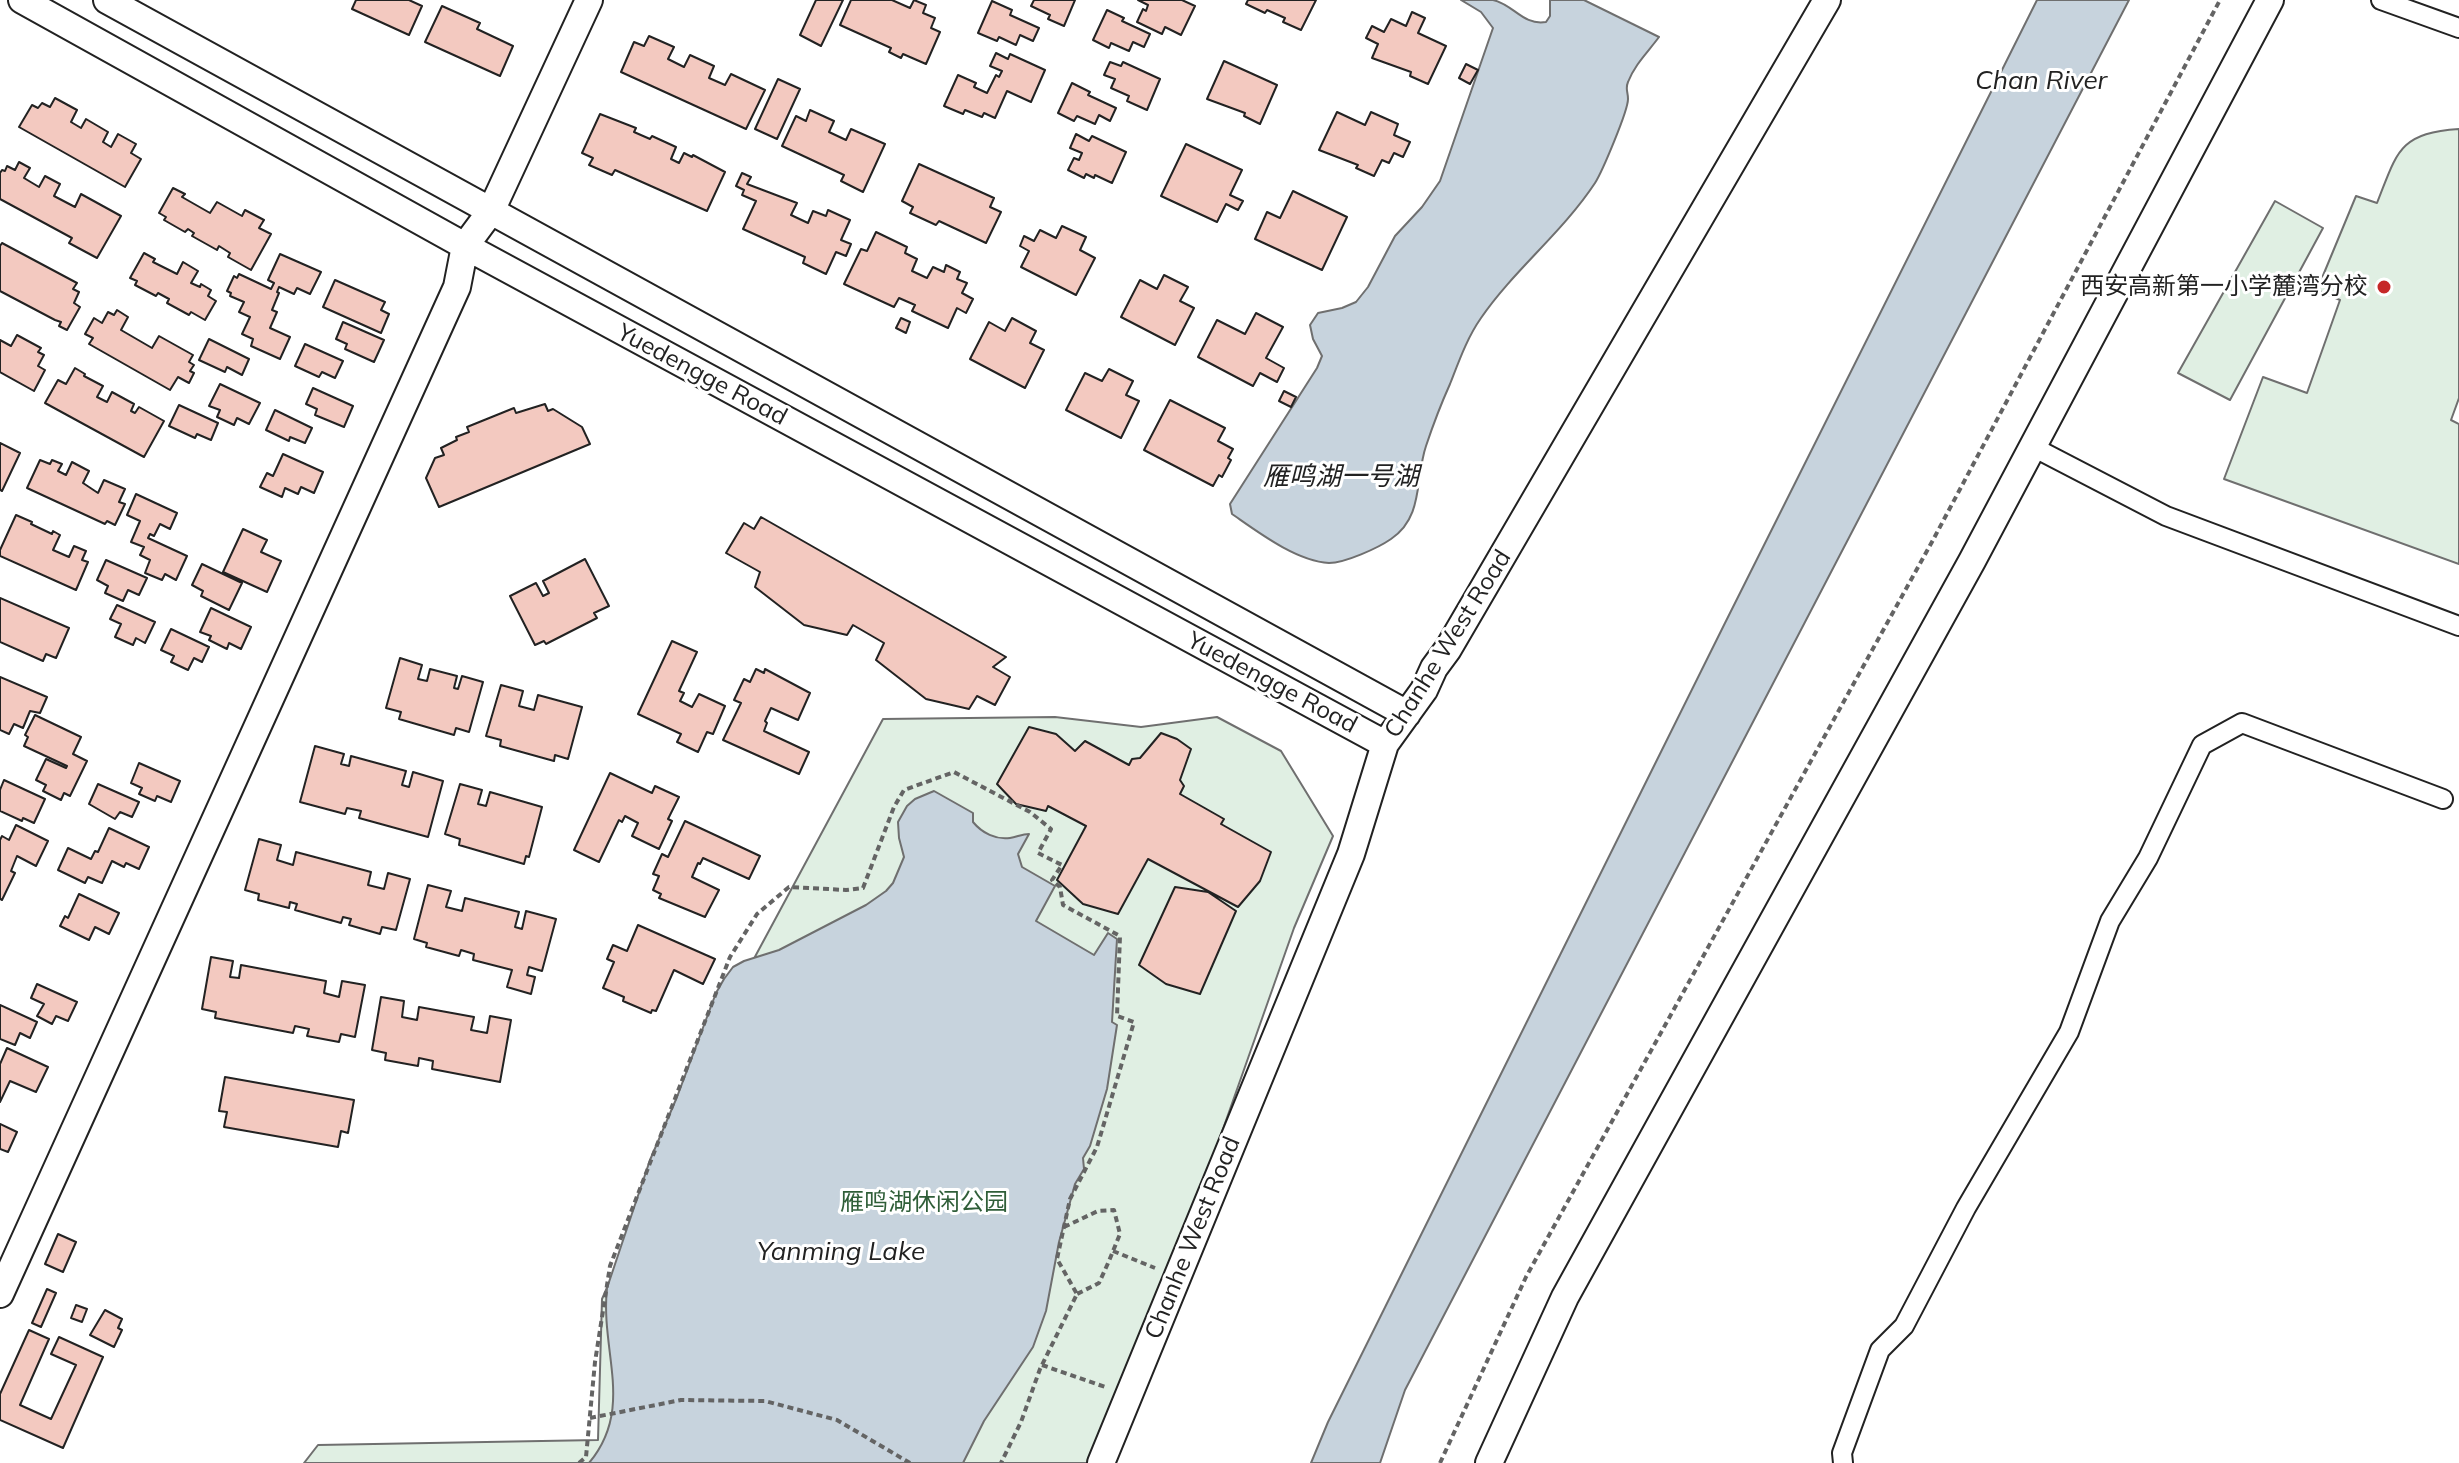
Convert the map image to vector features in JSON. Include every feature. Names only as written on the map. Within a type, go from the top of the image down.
[{"type":"main road","name":"Yuedengge Road","points":[[22,0],[465,246],[1385,744]]},
{"type":"main road","name":"Yuedengge Road","points":[[107,0],[1407,714]]},
{"type":"main road","points":[[0,1294],[9,1254],[457,287],[465,246],[491,211],[589,0]]},
{"type":"main road","name":"Chanhe West Road","points":[[1101,1463],[1351,854],[1385,744],[1448,649],[1827,0]]},
{"type":"main road","points":[[1490,1462],[1565,1297],[1972,561],[2270,0]]},
{"type":"street","points":[[2381,0],[2459,28]]},
{"type":"street","points":[[2033,447],[2166,516],[2459,626]]},
{"type":"street","points":[[1843,1463],[1842,1453],[1880,1350],[1904,1326],[1966,1208],[2069,1032],[2110,921],[2148,858],[2202,745],[2242,723],[2443,799]]},
{"type":"path","points":[[1440,1463],[1526,1277],[1933,540],[2220,0]]},
{"type":"path","points":[[579,1463],[586,1457],[595,1362],[610,1266],[730,957],[757,914],[789,887],[863,888],[894,807],[904,790],[954,772],[1030,812],[1051,829],[1038,853],[1062,865],[1052,880],[1060,887],[1063,905],[1120,936],[1117,1016],[1134,1022],[1097,1147],[1070,1199],[1057,1259],[1077,1294]]},
{"type":"path","points":[[1001,1463],[1021,1422],[1042,1365],[1077,1294],[1099,1283],[1120,1234],[1114,1210],[1098,1211],[1064,1227]]},
{"type":"path","points":[[1113,1251],[1177,1277]]},
{"type":"path","points":[[1042,1365],[1128,1396]]},
{"type":"path","points":[[590,1418],[681,1400],[765,1401],[837,1420],[910,1463]]},
{"type":"green space","name":"西安高新第一小学麓湾分校","points":[[2459,129],[2459,398],[2451,420],[2459,424],[2459,564],[2224,479],[2263,377],[2307,393],[2340,300],[2317,290],[2356,196],[2377,203],[2403,149],[2423,135]]},
{"type":"green space","points":[[2275,201],[2323,228],[2230,400],[2178,373]]},
{"type":"green space","name":"雁鸣湖休闲公园","points":[[1055,717],[1141,727],[1217,717],[1281,751],[1333,836],[1294,928],[1105,1463],[304,1463],[318,1445],[598,1440],[602,1299],[743,979],[883,719]]},
{"type":"water","name":"雁鸣湖一号湖","points":[[1461,0],[1493,0],[1531,21],[1546,22],[1550,16],[1550,0],[1584,0],[1659,37],[1628,82],[1624,116],[1595,183],[1568,218],[1494,300],[1472,334],[1426,446],[1417,496],[1409,520],[1391,539],[1370,551],[1336,562],[1316,561],[1265,537],[1232,514],[1230,504],[1317,368],[1322,356],[1310,325],[1318,313],[1356,302],[1368,287],[1395,236],[1422,207],[1440,181],[1493,28],[1481,12]]},
{"type":"water","name":"Chan River","points":[[2037,0],[2129,0],[1405,1390],[1380,1463],[1311,1463],[1328,1422]]},
{"type":"water","name":"Yanming Lake","points":[[934,791],[973,813],[973,822],[990,835],[1005,838],[1029,834],[1018,854],[1022,867],[1055,886],[1036,921],[1094,955],[1108,933],[1117,939],[1112,1022],[1117,1025],[1107,1089],[1090,1146],[1083,1158],[1084,1169],[1075,1184],[1059,1242],[1046,1311],[1033,1347],[984,1421],[963,1463],[589,1463],[603,1442],[613,1400],[607,1288],[650,1160],[716,993],[733,967],[779,950],[866,905],[886,891],[893,883],[904,857],[898,822],[915,799]]},
{"type":"building","points":[[356,0],[409,0],[422,6],[409,35],[352,9]]},
{"type":"building","points":[[816,0],[843,0],[821,46],[800,35]]},
{"type":"building","points":[[851,0],[892,0],[910,8],[914,0],[926,5],[923,13],[935,18],[931,28],[940,32],[926,64],[903,54],[901,58],[889,52],[891,48],[840,25]]},
{"type":"building","points":[[1034,0],[1075,0],[1064,26],[1031,6]]},
{"type":"building","points":[[1138,0],[1182,0],[1195,6],[1181,35],[1165,27],[1162,34],[1137,22],[1148,5]]},
{"type":"building","points":[[1248,0],[1316,0],[1301,30],[1283,22],[1285,18],[1246,4]]},
{"type":"building","points":[[992,1],[1012,10],[1010,15],[1039,28],[1033,41],[1020,35],[1016,45],[999,37],[997,41],[978,33]]},
{"type":"building","points":[[442,6],[480,23],[477,29],[513,46],[500,76],[425,42]]},
{"type":"building","points":[[1107,10],[1150,34],[1144,47],[1133,42],[1129,51],[1111,43],[1109,48],[1093,40]]},
{"type":"building","points":[[1412,12],[1425,18],[1418,33],[1446,46],[1428,84],[1410,76],[1411,72],[1372,58],[1378,44],[1366,38],[1372,26],[1384,32],[1391,19],[1406,26]]},
{"type":"building","points":[[649,36],[674,47],[668,59],[684,67],[690,55],[714,66],[709,78],[725,85],[731,74],[765,90],[746,129],[621,72],[634,42],[644,46]]},
{"type":"building","points":[[996,53],[1008,59],[1010,54],[1045,70],[1031,102],[1007,91],[995,118],[965,110],[963,114],[944,106],[958,75],[976,83],[974,87],[987,93],[996,75],[999,77],[1002,71],[990,66]]},
{"type":"building","points":[[1224,61],[1277,85],[1260,124],[1244,116],[1245,113],[1207,99]]},
{"type":"building","points":[[1110,62],[1121,66],[1123,62],[1160,79],[1147,110],[1127,101],[1129,96],[1111,88],[1115,79],[1104,75]]},
{"type":"building","points":[[1466,64],[1478,70],[1470,84],[1459,78]]},
{"type":"building","points":[[778,79],[800,89],[777,139],[755,129]]},
{"type":"building","points":[[1072,83],[1090,92],[1088,95],[1116,108],[1110,121],[1099,115],[1095,124],[1077,116],[1074,121],[1058,113]]},
{"type":"building","points":[[55,98],[77,110],[71,122],[81,128],[86,119],[108,132],[103,142],[111,147],[118,134],[136,144],[131,153],[141,159],[125,187],[19,127],[32,105],[38,108],[42,103],[50,107]]},
{"type":"building","points":[[810,110],[834,121],[829,132],[846,140],[851,129],[885,144],[863,192],[841,181],[844,175],[782,146],[796,116],[806,121]]},
{"type":"building","points":[[1337,112],[1365,125],[1371,112],[1398,124],[1394,135],[1410,142],[1403,157],[1394,153],[1389,163],[1382,160],[1374,176],[1356,168],[1358,165],[1319,150]]},
{"type":"building","points":[[600,114],[636,128],[634,132],[650,139],[652,136],[676,147],[671,159],[679,163],[684,153],[725,172],[707,211],[615,170],[612,175],[589,165],[593,158],[582,153]]},
{"type":"building","points":[[1076,134],[1089,141],[1092,136],[1126,152],[1112,183],[1095,175],[1094,178],[1086,174],[1084,178],[1068,170],[1074,158],[1079,160],[1082,153],[1070,148]]},
{"type":"building","points":[[1186,144],[1242,170],[1230,195],[1243,201],[1238,210],[1226,204],[1217,222],[1161,196]]},
{"type":"building","points":[[19,162],[30,168],[24,178],[39,187],[45,176],[60,184],[54,196],[75,207],[81,194],[121,216],[97,258],[69,243],[72,238],[0,199],[0,173],[7,166],[15,170]]},
{"type":"building","points":[[919,164],[994,198],[990,207],[1001,212],[986,243],[939,221],[936,225],[910,213],[913,207],[902,201]]},
{"type":"building","points":[[742,173],[751,177],[747,184],[797,203],[791,215],[808,223],[813,211],[826,216],[828,210],[850,220],[841,240],[851,244],[846,256],[836,252],[826,274],[803,263],[805,257],[743,229],[756,201],[742,195],[744,190],[736,186]]},
{"type":"building","points":[[173,188],[185,194],[182,197],[210,213],[217,202],[242,216],[245,210],[264,220],[259,228],[271,234],[251,270],[228,257],[230,253],[219,246],[217,250],[192,236],[194,233],[188,229],[185,232],[164,220],[166,217],[159,213]]},
{"type":"building","points":[[1293,191],[1347,217],[1322,270],[1255,239],[1267,212],[1280,218]]},
{"type":"building","points":[[1062,226],[1086,237],[1080,250],[1095,258],[1076,295],[1021,267],[1029,251],[1020,246],[1024,236],[1034,241],[1040,230],[1056,238]]},
{"type":"building","points":[[876,232],[907,247],[905,253],[917,259],[912,271],[927,278],[933,267],[944,272],[946,265],[960,272],[957,279],[967,283],[962,293],[973,299],[966,313],[957,308],[948,328],[912,311],[915,305],[899,298],[894,307],[844,284],[861,249],[867,251]]},
{"type":"building","points":[[2,243],[77,283],[73,289],[79,292],[74,303],[80,307],[67,330],[59,326],[61,322],[0,291]]},
{"type":"building","points":[[144,253],[155,259],[153,262],[177,274],[183,262],[198,271],[191,283],[211,290],[208,296],[216,301],[205,320],[167,303],[169,299],[158,293],[156,296],[135,285],[137,281],[130,278]]},
{"type":"building","points":[[280,254],[321,272],[310,294],[297,288],[294,294],[279,287],[272,310],[277,312],[270,328],[290,337],[280,359],[251,346],[253,339],[242,334],[250,317],[239,312],[244,302],[230,296],[231,293],[227,291],[234,276],[237,278],[239,274],[271,289],[274,283],[268,280]]},
{"type":"building","points":[[1164,275],[1188,287],[1180,301],[1194,308],[1175,345],[1121,317],[1140,280],[1157,289]]},
{"type":"building","points":[[335,280],[385,302],[381,310],[389,314],[381,333],[323,307]]},
{"type":"building","points":[[117,310],[128,317],[121,330],[152,348],[159,336],[193,355],[189,362],[194,365],[190,371],[194,373],[189,383],[178,377],[170,390],[89,344],[93,338],[85,334],[94,318],[102,323],[108,312],[114,315]]},
{"type":"building","points":[[1256,313],[1283,327],[1266,358],[1284,368],[1277,382],[1260,373],[1253,386],[1198,357],[1217,320],[1245,334]]},
{"type":"building","points":[[901,318],[910,322],[906,333],[896,328]]},
{"type":"building","points":[[1012,318],[1036,331],[1030,343],[1044,350],[1025,388],[970,359],[989,322],[1005,331]]},
{"type":"building","points":[[343,322],[384,340],[374,362],[345,349],[347,344],[336,339]]},
{"type":"building","points":[[17,335],[41,348],[38,352],[44,355],[38,366],[45,370],[34,391],[0,372],[0,340],[11,346]]},
{"type":"building","points":[[209,339],[249,359],[242,375],[227,367],[225,372],[199,360]]},
{"type":"building","points":[[305,344],[343,361],[335,378],[322,372],[319,377],[295,366]]},
{"type":"building","points":[[75,368],[103,386],[97,397],[107,402],[112,392],[134,404],[131,411],[135,413],[139,407],[164,421],[144,457],[45,403],[58,380],[66,384]]},
{"type":"building","points":[[1109,369],[1133,381],[1126,395],[1139,401],[1121,438],[1066,410],[1085,373],[1102,381]]},
{"type":"building","points":[[220,384],[260,403],[249,424],[237,418],[234,425],[217,417],[220,410],[209,406]]},
{"type":"building","points":[[313,388],[353,406],[344,427],[315,415],[317,409],[306,404]]},
{"type":"building","points":[[1284,391],[1296,397],[1291,407],[1279,401]]},
{"type":"building","points":[[1170,400],[1225,428],[1218,441],[1233,449],[1228,458],[1231,460],[1213,486],[1144,450]]},
{"type":"building","points":[[545,404],[548,411],[553,409],[582,427],[590,444],[439,507],[426,478],[435,458],[444,455],[441,448],[469,432],[467,427],[514,408],[516,413]]},
{"type":"building","points":[[179,405],[218,423],[211,440],[197,434],[195,438],[169,426]]},
{"type":"building","points":[[275,410],[312,428],[305,443],[290,437],[289,441],[266,430]]},
{"type":"building","points":[[0,443],[20,453],[2,491],[0,490]]},
{"type":"building","points":[[283,454],[323,472],[314,493],[301,487],[298,494],[285,488],[282,497],[260,487],[267,473],[273,476]]},
{"type":"building","points":[[40,460],[62,464],[58,471],[66,475],[72,462],[89,471],[83,483],[98,493],[104,480],[125,489],[119,502],[125,504],[115,525],[107,521],[105,524],[27,488]]},
{"type":"building","points":[[136,494],[177,513],[170,529],[160,524],[154,536],[150,534],[148,538],[187,556],[176,580],[165,574],[162,580],[145,573],[150,560],[140,555],[144,547],[131,542],[140,521],[127,515]]},
{"type":"building","points":[[16,515],[52,534],[53,531],[60,535],[53,550],[69,557],[74,546],[86,551],[82,560],[88,562],[76,590],[0,556]]},
{"type":"building","points":[[761,517],[1006,657],[993,667],[1010,677],[995,705],[977,696],[969,709],[926,699],[876,660],[884,643],[853,625],[847,635],[804,625],[755,587],[760,572],[726,553],[744,523],[754,529]]},
{"type":"building","points":[[243,529],[267,540],[261,552],[281,561],[267,592],[223,572]]},
{"type":"building","points":[[585,559],[609,606],[594,613],[597,618],[546,644],[544,641],[535,645],[510,596],[536,583],[543,596],[549,593],[543,581]]},
{"type":"building","points":[[106,560],[147,578],[139,595],[128,590],[123,601],[105,593],[108,586],[97,580]]},
{"type":"building","points":[[202,564],[242,583],[229,610],[201,596],[203,591],[192,585]]},
{"type":"building","points":[[0,598],[69,628],[56,658],[46,654],[43,661],[0,642]]},
{"type":"building","points":[[117,605],[155,622],[145,643],[136,638],[133,645],[115,637],[121,624],[110,619]]},
{"type":"building","points":[[211,608],[251,627],[241,649],[229,643],[227,649],[209,640],[211,636],[200,632]]},
{"type":"building","points":[[171,629],[209,647],[202,662],[194,658],[188,670],[171,662],[174,656],[161,650]]},
{"type":"building","points":[[672,641],[697,652],[679,691],[684,693],[680,701],[692,707],[699,694],[725,706],[713,734],[707,732],[698,752],[677,742],[681,734],[638,714]]},
{"type":"building","points":[[400,658],[422,665],[418,679],[427,681],[430,669],[457,676],[454,688],[458,689],[462,676],[483,682],[469,732],[456,728],[454,735],[399,719],[401,712],[386,708]]},
{"type":"building","points":[[756,669],[764,673],[765,669],[810,693],[798,720],[771,708],[765,721],[764,731],[809,752],[799,774],[723,740],[741,703],[734,700],[744,679],[750,682]]},
{"type":"building","points":[[0,677],[47,697],[40,713],[30,711],[23,728],[14,724],[9,734],[0,730]]},
{"type":"building","points":[[501,685],[523,691],[519,706],[534,710],[538,695],[582,707],[568,759],[555,755],[554,761],[500,746],[501,740],[486,736]]},
{"type":"building","points":[[35,715],[81,737],[73,754],[87,761],[70,796],[64,793],[61,800],[43,791],[46,785],[36,780],[46,759],[67,766],[24,746],[28,737],[25,735]]},
{"type":"building","points":[[1029,727],[1056,734],[1075,751],[1085,741],[1129,765],[1132,759],[1140,758],[1161,733],[1177,739],[1191,749],[1180,780],[1184,786],[1180,794],[1224,819],[1221,824],[1271,852],[1260,881],[1238,907],[1148,859],[1118,914],[1083,904],[1057,880],[1086,826],[1048,806],[1046,811],[1016,804],[997,784]]},
{"type":"building","points":[[315,746],[344,754],[341,764],[349,766],[351,756],[406,771],[402,785],[409,787],[413,772],[443,781],[428,837],[359,818],[361,811],[347,808],[345,814],[300,802]]},
{"type":"building","points":[[139,763],[180,781],[171,802],[157,796],[155,801],[139,794],[142,788],[131,783]]},
{"type":"building","points":[[610,773],[652,793],[655,786],[679,797],[659,849],[632,836],[638,823],[625,816],[622,822],[619,820],[599,862],[574,850]]},
{"type":"building","points":[[4,780],[45,799],[34,823],[0,811],[0,790]]},
{"type":"building","points":[[98,784],[139,802],[132,817],[120,812],[115,819],[89,804]]},
{"type":"building","points":[[460,784],[482,790],[478,804],[486,806],[490,792],[542,807],[529,857],[526,856],[524,864],[459,845],[460,839],[445,834]]},
{"type":"building","points":[[685,821],[760,856],[749,879],[703,858],[698,863],[692,877],[719,890],[705,917],[659,898],[661,894],[653,890],[659,876],[653,874],[662,854],[668,857]]},
{"type":"building","points":[[16,825],[48,841],[36,866],[17,856],[11,871],[15,873],[2,900],[0,840],[2,836],[9,840]]},
{"type":"building","points":[[109,828],[149,847],[139,869],[112,861],[102,883],[88,877],[85,883],[58,870],[68,848],[91,859],[95,851],[98,852]]},
{"type":"building","points":[[259,839],[281,845],[277,860],[293,865],[296,852],[371,872],[368,885],[384,889],[388,873],[410,879],[396,930],[382,927],[380,934],[349,925],[351,919],[343,917],[341,923],[295,910],[297,904],[290,902],[289,908],[258,900],[259,894],[245,890]]},
{"type":"building","points":[[428,885],[451,891],[446,907],[462,911],[465,898],[519,912],[515,927],[522,929],[526,911],[556,919],[542,971],[529,967],[527,975],[535,977],[531,994],[507,987],[512,970],[473,960],[474,954],[461,950],[459,956],[426,947],[427,943],[414,939]]},
{"type":"building","points":[[1175,887],[1208,892],[1236,911],[1200,994],[1166,984],[1139,965]]},
{"type":"building","points":[[79,894],[119,913],[109,934],[95,927],[89,940],[60,926],[65,916],[68,918]]},
{"type":"building","points":[[638,925],[715,959],[703,984],[674,970],[656,1011],[652,1010],[651,1013],[603,988],[614,962],[607,959],[613,945],[627,951]]},
{"type":"building","points":[[211,957],[233,961],[230,977],[239,978],[241,965],[326,981],[324,993],[339,997],[342,981],[365,985],[355,1037],[341,1034],[339,1042],[307,1036],[309,1029],[295,1026],[293,1033],[215,1018],[216,1012],[202,1009]]},
{"type":"building","points":[[37,984],[77,1002],[68,1021],[56,1016],[52,1024],[37,1016],[44,1004],[31,998]]},
{"type":"building","points":[[381,997],[404,1001],[402,1017],[417,1020],[419,1007],[474,1017],[471,1030],[487,1033],[490,1016],[511,1020],[500,1082],[432,1069],[433,1061],[419,1058],[418,1066],[385,1060],[386,1053],[372,1050]]},
{"type":"building","points":[[0,1005],[37,1022],[30,1038],[20,1033],[15,1045],[0,1039]]},
{"type":"building","points":[[7,1048],[48,1067],[36,1092],[10,1081],[0,1102],[0,1064]]},
{"type":"building","points":[[225,1077],[354,1100],[348,1133],[341,1131],[338,1147],[224,1127],[227,1112],[219,1111]]},
{"type":"building","points":[[0,1124],[17,1132],[8,1152],[0,1149]]},
{"type":"building","points":[[58,1234],[76,1242],[63,1272],[45,1264]]},
{"type":"building","points":[[47,1289],[56,1293],[41,1327],[32,1323]]},
{"type":"building","points":[[76,1305],[87,1309],[82,1322],[71,1318]]},
{"type":"building","points":[[105,1310],[122,1319],[118,1328],[122,1330],[114,1347],[90,1335]]},
{"type":"building","points":[[29,1330],[49,1339],[20,1405],[51,1419],[76,1365],[51,1354],[59,1337],[103,1357],[63,1448],[0,1420],[0,1394]]},
{"type":"place","name":"西安高新第一小学麓湾分校","points":[[2384,287]]}]
